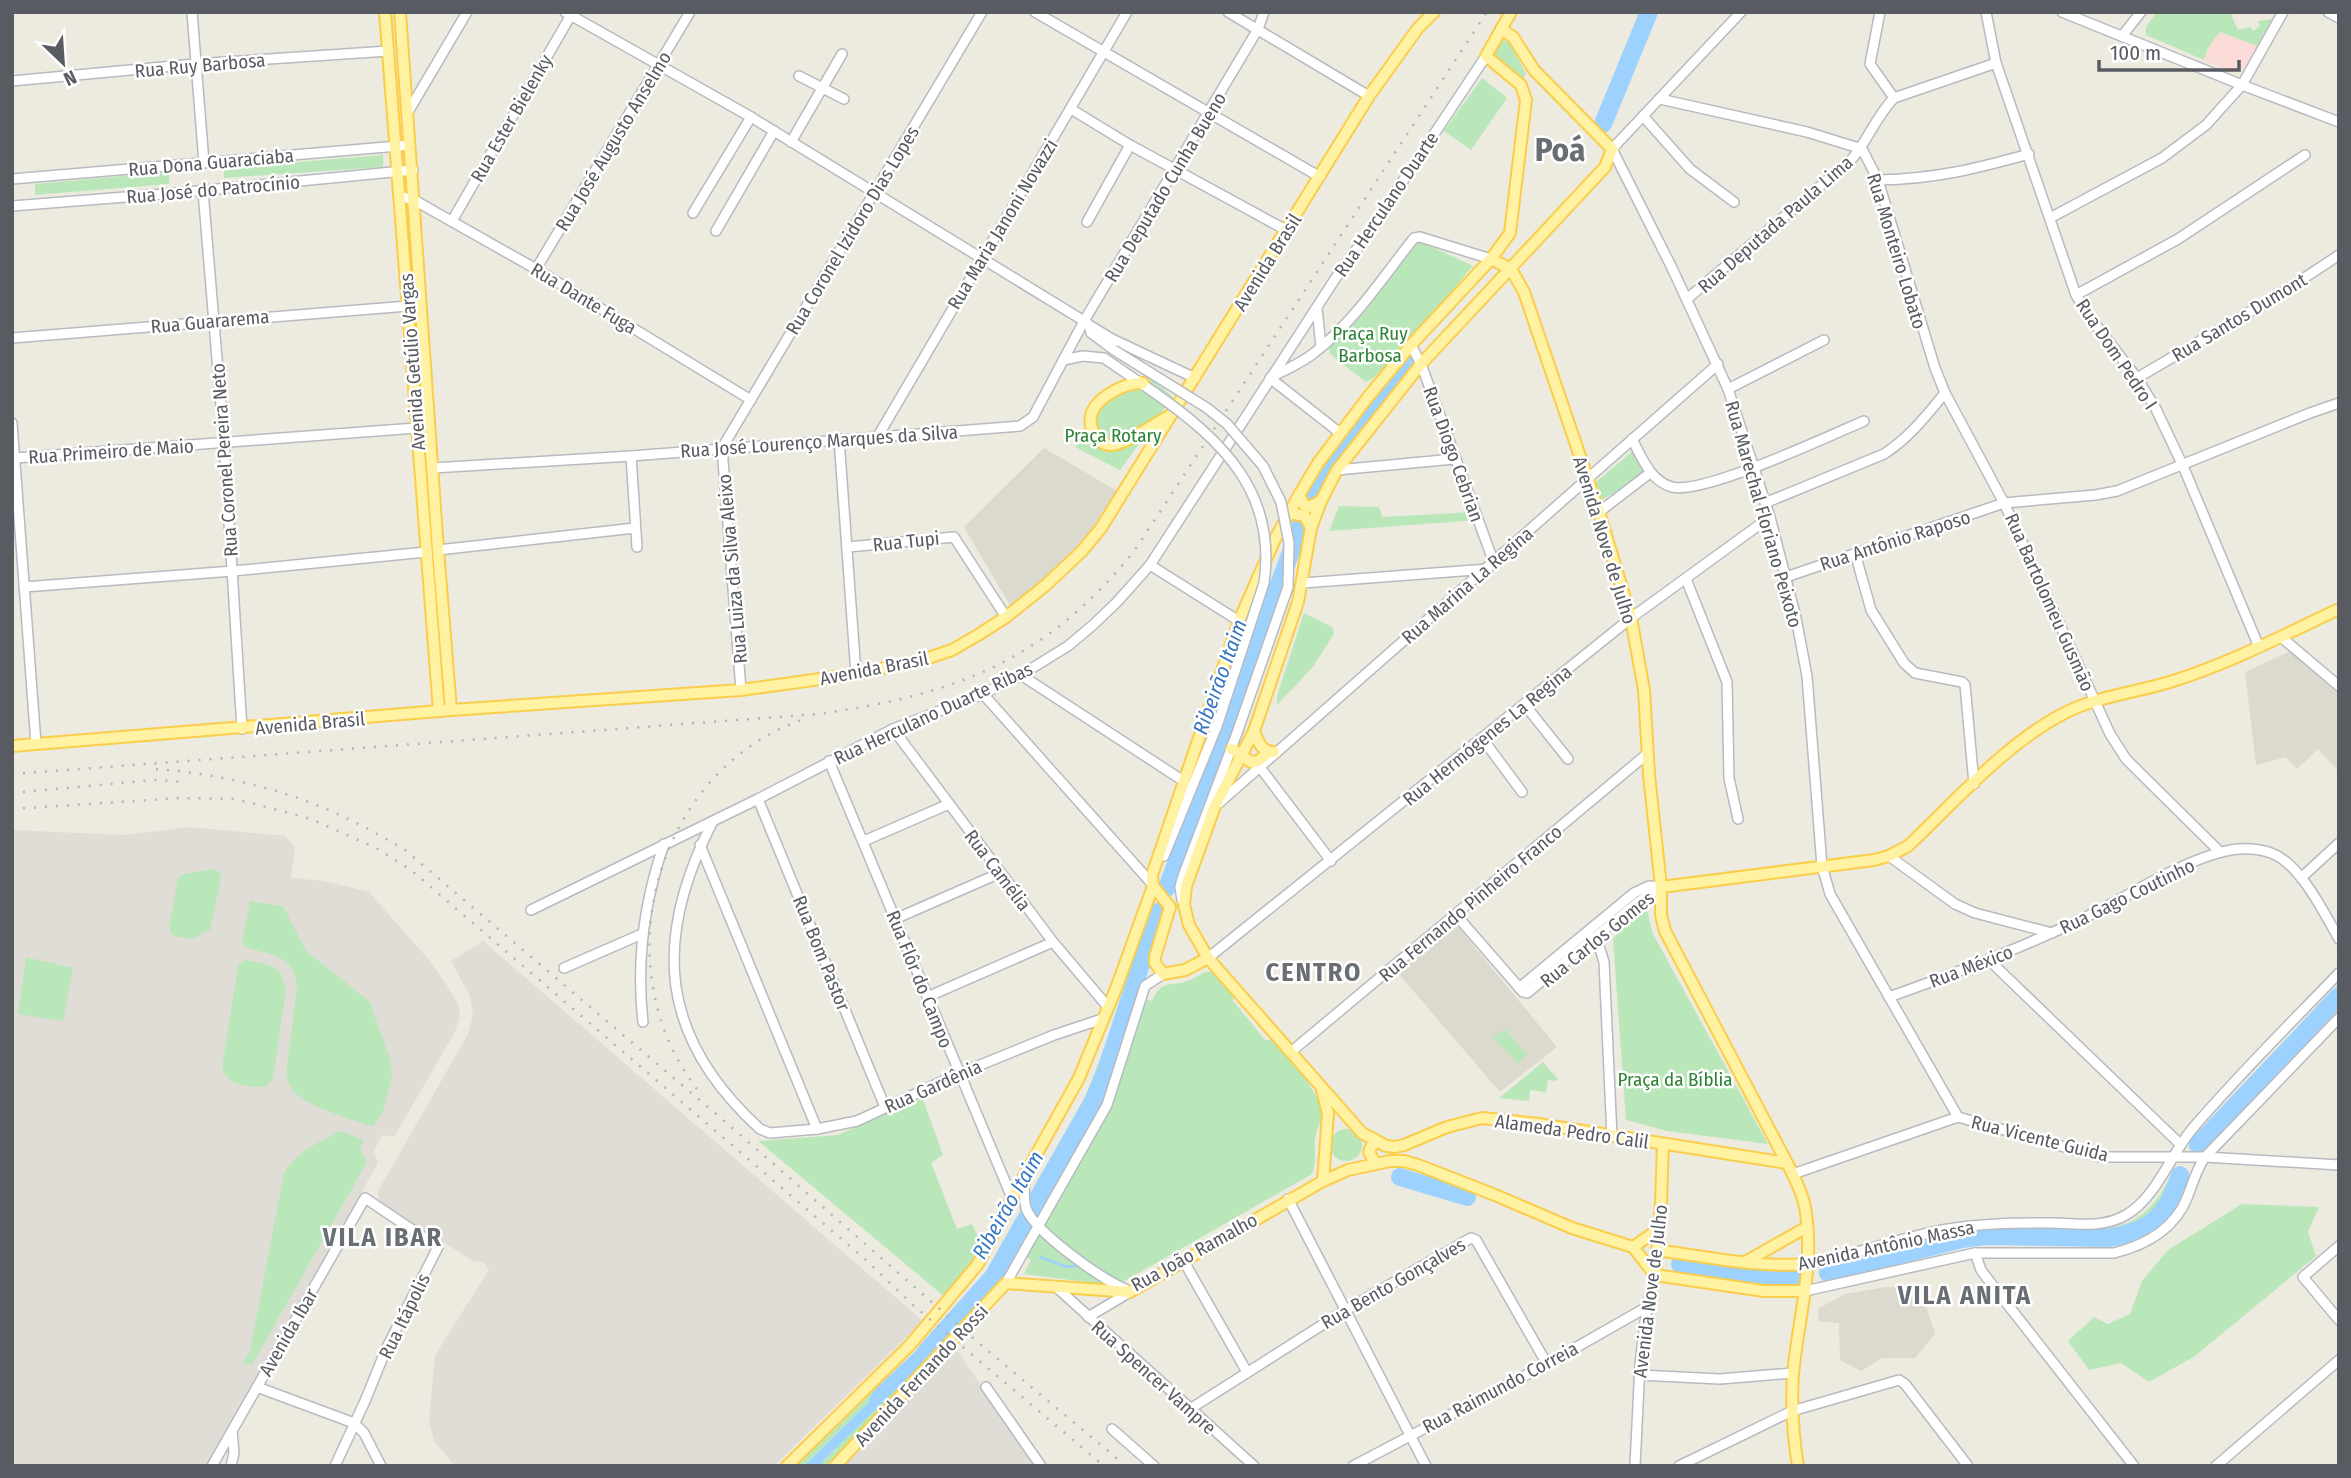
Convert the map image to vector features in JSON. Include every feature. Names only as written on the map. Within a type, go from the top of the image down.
[{"type":"main road","name":"Avenida Getúlio Vargas","points":[[385,12],[416,428],[432,551],[445,711]]},
{"type":"main road","name":"Avenida Getúlio Vargas","points":[[400,12],[433,468],[432,551]]},
{"type":"main road","points":[[1418,29],[1419,12]]},
{"type":"main road","name":"Avenida Brasil","points":[[12,746],[741,690],[856,674],[922,660],[952,650],[1006,617],[1046,585],[1082,551],[1101,528],[1369,96],[1418,29],[1434,12]]},
{"type":"main road","name":"Rua Herculano Duarte","points":[[1486,56],[1511,12]]},
{"type":"main road","name":"Rua Marechal Floriano Peixoto","points":[[1500,29],[1513,37],[1527,61],[1544,81],[1612,149]]},
{"type":"main road","points":[[1208,958],[1185,970],[1163,974],[1155,963],[1170,906],[1156,891],[1152,875],[1239,621],[1263,563],[1299,495],[1340,433],[1411,345],[1491,259],[1510,233],[1526,100],[1521,85],[1486,56]]},
{"type":"main road","points":[[1526,100],[1544,81]]},
{"type":"main road","points":[[1377,1142],[1362,1133],[1208,958],[1189,925],[1184,905],[1186,886],[1218,795],[1237,753],[1254,731],[1303,583],[1311,528],[1337,470],[1421,365],[1605,167],[1612,149]]},
{"type":"main road","points":[[1491,259],[1511,270]]},
{"type":"main road","name":"Avenida Nove de Julho","points":[[1511,270],[1524,292],[1599,512],[1631,618],[1644,691],[1647,754],[1661,887],[1661,915],[1665,931],[1793,1174],[1803,1198],[1808,1264],[1793,1373],[1792,1411],[1798,1466]]},
{"type":"main road","points":[[1143,383],[1119,388],[1094,409],[1091,423],[1098,440],[1113,445],[1173,413]]},
{"type":"main road","points":[[416,428],[420,434],[424,462],[433,468]]},
{"type":"main road","points":[[1299,495],[1304,505],[1309,507],[1321,501]]},
{"type":"main road","points":[[1289,513],[1305,516],[1311,528]]},
{"type":"main road","points":[[1661,887],[1889,856],[1908,846],[2037,728],[2063,713],[2095,701],[2202,671],[2339,609]]},
{"type":"main road","points":[[1237,753],[1255,762],[1271,752],[1261,746],[1254,731]]},
{"type":"main road","name":"Avenida Fernando Rossi","points":[[787,1466],[934,1318],[978,1264],[1079,1078],[1156,891]]},
{"type":"main road","points":[[1321,1084],[1327,1104],[1323,1181]]},
{"type":"main road","name":"Alameda Pedro Calil","points":[[1377,1142],[1386,1146],[1404,1145],[1447,1127],[1482,1118],[1539,1124],[1663,1144]]},
{"type":"main road","points":[[1377,1142],[1371,1145],[1369,1152],[1371,1164],[1404,1161],[1418,1165],[1572,1228],[1633,1247],[1655,1275]]},
{"type":"main road","points":[[1663,1144],[1787,1163]]},
{"type":"main road","name":"Avenida Nove de Julho","points":[[1655,1275],[1663,1144]]},
{"type":"main road","name":"Rua João Ramalho","points":[[1006,1283],[1130,1292],[1288,1199],[1323,1181],[1371,1164]]},
{"type":"main road","points":[[1744,1262],[1807,1227]]},
{"type":"main road","points":[[1633,1247],[1659,1229]]},
{"type":"main road","name":"Avenida Antônio Massa","points":[[1657,1250],[1785,1266],[1808,1264]]},
{"type":"main road","name":"Avenida Antônio Massa","points":[[1655,1275],[1743,1289],[1805,1291]]},
{"type":"main road","name":"Avenida Fernando Rossi","points":[[835,1466],[1006,1283]]},
{"type":"street","points":[[192,12],[204,163]]},
{"type":"street","points":[[408,112],[467,12]]},
{"type":"street","name":"Rua José Augusto Anselmo","points":[[536,269],[690,12]]},
{"type":"street","name":"Rua Coronel Izidoro Dias Lopes","points":[[722,448],[982,12]]},
{"type":"street","points":[[1035,12],[1320,177]]},
{"type":"street","name":"Rua Maria Janoni Novazzi","points":[[878,436],[1127,12]]},
{"type":"street","points":[[1228,12],[1369,96]]},
{"type":"street","name":"Rua Deputado Cunha Bueno","points":[[1063,360],[1258,29],[1264,12]]},
{"type":"street","points":[[1612,149],[1741,12]]},
{"type":"street","points":[[1880,12],[1870,64],[1894,98],[1996,63]]},
{"type":"street","name":"Rua Dom Pedro I","points":[[1986,12],[1996,63],[2077,295],[2155,407],[2183,466],[2259,647]]},
{"type":"street","points":[[2063,12],[2339,122]]},
{"type":"street","points":[[2122,36],[2141,12]]},
{"type":"street","points":[[2050,218],[2162,158],[2188,141],[2242,85],[2283,12]]},
{"type":"street","points":[[2328,12],[2339,18]]},
{"type":"street","points":[[568,14],[751,117],[1086,323],[1195,379]]},
{"type":"street","name":"Rua Ester Bielenky","points":[[452,221],[568,14]]},
{"type":"street","name":"Rua Ruy Barbosa","points":[[12,81],[195,64],[388,51]]},
{"type":"street","points":[[791,142],[842,54]]},
{"type":"street","name":"Rua Herculano Duarte","points":[[1270,378],[1486,56]]},
{"type":"street","points":[[799,76],[844,99]]},
{"type":"street","name":"Rua Deputada Paula Lima","points":[[1687,299],[1830,180],[1861,149],[1894,98]]},
{"type":"street","name":"Rua Monteiro Lobato","points":[[1660,99],[1807,132],[1861,149],[1878,180],[1923,334],[1945,393],[2004,503]]},
{"type":"street","points":[[1071,109],[1130,145],[1286,230]]},
{"type":"street","points":[[1643,116],[1690,169],[1734,202]]},
{"type":"street","points":[[693,213],[751,117]]},
{"type":"street","points":[[716,231],[774,131]]},
{"type":"street","name":"Rua Dona Guaraciaba","points":[[12,179],[410,145]]},
{"type":"street","points":[[1087,222],[1130,145]]},
{"type":"street","name":"Rua Marechal Floriano Peixoto","points":[[1612,149],[1718,364],[1755,466],[1770,517],[1807,676],[1822,866],[1830,894],[1958,1117]]},
{"type":"street","points":[[1878,180],[1934,177],[1978,169],[2029,154]]},
{"type":"street","points":[[2077,295],[2178,239],[2305,155]]},
{"type":"street","name":"Rua José do Patrocínio","points":[[12,206],[203,191],[413,170]]},
{"type":"street","name":"Rua Coronel Pereira Neto","points":[[203,191],[224,442],[242,729]]},
{"type":"street","name":"Rua Dante Fuga","points":[[399,196],[414,200],[536,269],[751,400]]},
{"type":"street","points":[[1340,433],[1270,378],[1307,358],[1321,347],[1360,306],[1417,236],[1491,259]]},
{"type":"street","name":"Rua Santos Dumont","points":[[2137,378],[2277,296],[2339,255]]},
{"type":"street","name":"Rua Guararema","points":[[12,338],[408,306]]},
{"type":"street","points":[[1317,309],[1321,347]]},
{"type":"street","points":[[1086,323],[1091,333],[1114,350],[1207,408],[1227,425],[1263,466],[1281,502],[1289,543],[1288,587],[1237,733],[1237,753]]},
{"type":"street","points":[[1728,389],[1824,340]]},
{"type":"street","name":"Rua Diogo Cebrian","points":[[1411,345],[1421,365],[1491,566]]},
{"type":"street","points":[[983,694],[1156,891],[1217,726],[1264,583],[1266,568],[1262,521],[1250,488],[1227,453],[1200,426],[1143,383],[1104,358],[1083,356],[1063,360]]},
{"type":"street","name":"Rua José Lourenço Marques da Silva","points":[[433,468],[631,456],[1020,426],[1033,417],[1063,360]]},
{"type":"street","name":"Rua Marina La Regina","points":[[1218,795],[1259,766],[1271,752],[1491,566],[1718,364]]},
{"type":"street","name":"Rua Herculano Duarte Ribas","points":[[531,910],[758,799],[893,729],[983,694],[1021,675],[1068,646],[1117,602],[1150,565],[1270,378]]},
{"type":"street","points":[[1765,503],[1884,454],[1901,443],[1945,393]]},
{"type":"street","name":"Rua Antônio Raposo","points":[[1786,577],[2004,503],[2117,491],[2310,413],[2339,404]]},
{"type":"street","points":[[1632,439],[1650,473],[1671,487],[1695,487],[1755,466],[1864,421]]},
{"type":"street","points":[[12,423],[36,744]]},
{"type":"street","name":"Rua Primeiro de Maio","points":[[15,458],[416,428]]},
{"type":"street","points":[[839,439],[856,674]]},
{"type":"street","name":"Rua Luiza da Silva Aleixo","points":[[722,448],[741,690]]},
{"type":"street","points":[[631,456],[637,547]]},
{"type":"street","points":[[1337,470],[1454,459]]},
{"type":"street","points":[[1599,512],[1650,473]]},
{"type":"street","name":"Rua Bartolomeu Gusmão","points":[[2004,503],[2110,734],[2126,759],[2220,852]]},
{"type":"street","name":"Rua Hermógenes La Regina","points":[[1208,958],[1631,618],[1770,517]]},
{"type":"street","points":[[24,587],[233,571],[635,528]]},
{"type":"street","name":"Rua Tupi","points":[[848,547],[954,537],[1006,617]]},
{"type":"street","points":[[1855,553],[1875,620],[1904,663],[1915,673],[1962,682],[1965,685],[1974,783]]},
{"type":"street","points":[[1150,565],[1239,621]]},
{"type":"street","points":[[1303,583],[1491,566]]},
{"type":"street","points":[[1686,579],[1727,682],[1729,778],[1738,819]]},
{"type":"street","points":[[2281,637],[2339,686]]},
{"type":"street","points":[[1021,675],[1185,782]]},
{"type":"street","points":[[1525,705],[1568,759]]},
{"type":"street","name":"Rua Camélia","points":[[893,729],[1000,873],[1108,1007]]},
{"type":"street","points":[[1482,738],[1522,792]]},
{"type":"street","name":"Rua Fernando Pinheiro Franco","points":[[1292,1051],[1647,754]]},
{"type":"street","name":"Rua Flôr do Campo","points":[[829,761],[1012,1198]]},
{"type":"street","points":[[1259,766],[1331,861]]},
{"type":"street","points":[[1184,905],[1180,895],[1183,876],[1218,795]]},
{"type":"street","name":"Rua Bom Pastor","points":[[758,799],[885,1107]]},
{"type":"street","points":[[864,841],[948,804]]},
{"type":"street","points":[[713,821],[700,845],[817,1129]]},
{"type":"street","points":[[2301,878],[2339,843]]},
{"type":"street","points":[[643,1022],[640,975],[642,934],[654,873],[664,844]]},
{"type":"street","name":"Rua Gardênia","points":[[700,845],[678,909],[675,980],[682,1014],[702,1063],[718,1085],[760,1129],[770,1133],[817,1129],[857,1121],[958,1074],[1054,1035],[1102,1019]]},
{"type":"street","name":"Rua Gago Coutinho","points":[[1889,856],[1955,904],[1975,913],[2052,933],[2157,879],[2220,852],[2255,849],[2274,854],[2288,863],[2301,878],[2339,939]]},
{"type":"street","points":[[895,919],[1000,873]]},
{"type":"street","name":"Rua Carlos Gomes","points":[[1456,915],[1521,990],[1530,992],[1634,893],[1649,886],[1661,887]]},
{"type":"street","name":"Rua México","points":[[1889,997],[1990,961],[2052,933]]},
{"type":"street","points":[[564,968],[642,934]]},
{"type":"street","points":[[1590,935],[1600,949],[1604,962],[1612,1137]]},
{"type":"street","points":[[927,997],[1054,942]]},
{"type":"street","points":[[1990,961],[2180,1144]]},
{"type":"street","name":"Avenida Antônio Massa","points":[[1808,1264],[1939,1231],[1970,1226],[2004,1223],[2092,1224],[2109,1222],[2124,1216],[2149,1195],[2180,1144],[2339,973]]},
{"type":"street","points":[[1006,1283],[1036,1223],[1107,1104],[1145,986],[1163,974]]},
{"type":"street","name":"Avenida Antônio Massa","points":[[1805,1291],[1975,1253],[2115,1253],[2136,1248],[2152,1240],[2178,1215],[2205,1157],[2339,1018]]},
{"type":"street","name":"Rua Vicente Guida","points":[[1793,1174],[1958,1117],[2100,1157],[2205,1157],[2339,1165]]},
{"type":"street","points":[[1024,1175],[1026,1207],[1036,1223],[1097,1275],[1130,1292]]},
{"type":"street","name":"Avenida Ibar","points":[[212,1466],[365,1198]]},
{"type":"street","name":"Rua Itápolis","points":[[335,1466],[387,1347],[438,1247],[365,1198]]},
{"type":"street","points":[[1288,1199],[1426,1466]]},
{"type":"street","name":"Rua Bento Gonçalves","points":[[1190,1409],[1344,1311],[1469,1238],[1474,1238],[1547,1364]]},
{"type":"street","points":[[2339,1246],[2302,1277],[2339,1320]]},
{"type":"street","points":[[1975,1253],[1981,1270],[2134,1466]]},
{"type":"street","points":[[1183,1261],[1247,1372]]},
{"type":"street","name":"Avenida Nove de Julho","points":[[1634,1466],[1639,1375],[1647,1307],[1655,1275]]},
{"type":"street","name":"Rua Spencer Vampre","points":[[1055,1286],[1254,1466]]},
{"type":"street","points":[[1088,1317],[1130,1292]]},
{"type":"street","name":"Rua Raimundo Correia","points":[[1353,1466],[1547,1364],[1647,1307]]},
{"type":"street","points":[[2216,1466],[2339,1360]]},
{"type":"street","points":[[1639,1375],[1720,1379],[1793,1373]]},
{"type":"street","points":[[1679,1466],[1792,1411],[1899,1380],[1905,1384],[1968,1466]]},
{"type":"street","points":[[257,1387],[354,1423],[364,1433],[381,1466]]},
{"type":"street","points":[[986,1387],[1041,1466]]},
{"type":"street","points":[[1112,1429],[1154,1466]]},
{"type":"street","points":[[231,1466],[234,1453],[232,1431]]},
{"type":"street","name":"Avenida Nove de Julho","points":[[1636,1438],[1643,1466]]},
{"type":"shaded area","points":[[2220,32],[2257,46],[2247,65],[2240,71],[2234,73],[2204,60],[2208,48]]},
{"type":"shaded area","points":[[1044,448],[1117,491],[1087,536],[1069,556],[1011,607],[964,527]]},
{"type":"shaded area","points":[[2291,651],[2339,693],[2339,772],[2318,749],[2297,769],[2286,757],[2256,765],[2245,672]]},
{"type":"shaded area","points":[[189,827],[285,836],[295,847],[291,878],[324,881],[369,892],[429,960],[458,1004],[460,1016],[455,1032],[394,1137],[382,1135],[374,1151],[378,1163],[206,1466],[12,1466],[12,830],[124,835]]},
{"type":"shaded area","points":[[1457,926],[1557,1047],[1500,1092],[1398,973]]},
{"type":"shaded area","points":[[483,941],[923,1321],[774,1466],[455,1466],[434,1441],[429,1420],[435,1355],[489,1270],[483,1262],[473,1261],[379,1202],[378,1191],[468,1034],[473,1015],[470,996],[451,961]]},
{"type":"shaded area","points":[[1886,1287],[1920,1288],[1935,1334],[1915,1358],[1882,1358],[1861,1371],[1840,1360],[1839,1323],[1818,1321],[1819,1308],[1846,1294]]},
{"type":"shaded area","points":[[957,1350],[1036,1466],[843,1466]]},
{"type":"green space","points":[[2157,12],[2230,12],[2238,30],[2250,27],[2253,31],[2260,26],[2258,21],[2272,19],[2257,46],[2220,32],[2208,48],[2204,60],[2146,35],[2146,27]]},
{"type":"green space","points":[[1504,40],[1509,42],[1526,74],[1521,83],[1493,53],[1498,43]]},
{"type":"green space","points":[[1482,78],[1507,98],[1471,150],[1444,131]]},
{"type":"green space","points":[[383,155],[383,167],[224,178],[224,168]]},
{"type":"green space","points":[[169,172],[169,184],[35,195],[35,184]]},
{"type":"green space","name":"Praça Ruy Barbosa","points":[[1419,241],[1473,266],[1388,365],[1366,382],[1330,354],[1329,348],[1377,295]]},
{"type":"green space","name":"Praça Rotary","points":[[1128,377],[1154,381],[1173,397],[1120,470],[1075,447],[1094,416]]},
{"type":"green space","points":[[1634,450],[1646,474],[1602,500],[1596,482]]},
{"type":"green space","points":[[1339,506],[1379,507],[1382,517],[1474,512],[1478,520],[1329,531]]},
{"type":"green space","points":[[1304,613],[1332,627],[1334,634],[1312,668],[1277,705],[1277,696]]},
{"type":"green space","points":[[214,869],[221,877],[210,930],[193,939],[173,936],[169,927],[178,878],[184,874]]},
{"type":"green space","points":[[250,901],[283,906],[306,951],[370,1002],[391,1062],[392,1078],[383,1111],[373,1127],[311,1104],[291,1087],[286,1074],[297,986],[295,975],[291,967],[279,958],[245,947],[242,943]]},
{"type":"green space","name":"Praça da Bíblia","points":[[1647,910],[1653,934],[1768,1144],[1667,1131],[1626,1120],[1613,939]]},
{"type":"green space","points":[[26,957],[73,968],[63,1021],[18,1014]]},
{"type":"green space","points":[[245,960],[267,964],[277,970],[286,990],[273,1079],[266,1087],[234,1082],[222,1068],[238,966]]},
{"type":"green space","points":[[1205,972],[1214,972],[1232,987],[1233,1001],[1265,1040],[1278,1040],[1291,1055],[1323,1107],[1316,1136],[1312,1174],[1116,1286],[1024,1274],[1031,1260],[1017,1253],[1103,1108],[1140,998],[1152,1001],[1161,988],[1187,981]]},
{"type":"green space","points":[[2339,985],[2339,1008],[2206,1147],[2187,1148]]},
{"type":"green space","points":[[1126,989],[1130,990],[1091,1098],[994,1264],[991,1263],[1084,1101]]},
{"type":"green space","points":[[1505,1029],[1527,1055],[1518,1064],[1493,1037]]},
{"type":"green space","points":[[1543,1062],[1558,1079],[1548,1080],[1546,1092],[1530,1090],[1529,1101],[1499,1098]]},
{"type":"green space","points":[[922,1097],[943,1155],[931,1163],[957,1229],[972,1224],[983,1247],[970,1268],[945,1297],[758,1141],[838,1135]]},
{"type":"green space","points":[[1346,1129],[1357,1134],[1362,1145],[1357,1156],[1346,1161],[1335,1156],[1330,1145],[1335,1134]]},
{"type":"green space","points":[[340,1131],[364,1140],[360,1150],[367,1162],[252,1365],[242,1364],[250,1351],[284,1173],[302,1153]]},
{"type":"green space","points":[[2173,1170],[2189,1172],[2178,1200],[2162,1222],[2139,1238],[2121,1243],[2078,1246],[1968,1244],[1823,1281],[1825,1267],[1964,1232],[2112,1228],[2140,1216],[2152,1205]]},
{"type":"green space","points":[[2242,1204],[2319,1207],[2308,1232],[2316,1256],[2195,1356],[2149,1382],[2121,1363],[2089,1370],[2068,1341],[2094,1317],[2108,1324],[2130,1314],[2142,1281],[2168,1250]]},
{"type":"green space","points":[[1680,1259],[1741,1270],[1800,1274],[1798,1280],[1740,1278],[1678,1267]]},
{"type":"green space","points":[[908,1379],[827,1466],[818,1466],[878,1405]]},
{"type":"green space","points":[[873,1391],[867,1404],[804,1466],[797,1466]]},
{"type":"water","points":[[936,1332],[945,1341],[818,1466],[804,1466],[867,1404],[873,1391]]},
{"type":"waterway","name":"Ribeirão Itaim","points":[[1603,124],[1649,12]]},
{"type":"waterway","name":"Ribeirão Itaim","points":[[1313,495],[1331,466],[1414,361]]},
{"type":"waterway","name":"Ribeirão Itaim","points":[[1167,888],[1302,522]]},
{"type":"waterway","name":"Ribeirão Itaim","points":[[925,1353],[993,1277],[1092,1103],[1105,1074],[1158,912]]},
{"type":"waterway","points":[[2198,1145],[2339,996]]},
{"type":"waterway","points":[[1828,1273],[1962,1239],[1985,1236],[2107,1238],[2122,1235],[2155,1220],[2169,1201],[2180,1175]]},
{"type":"waterway","points":[[1400,1177],[1467,1197]]},
{"type":"waterway","points":[[1040,1257],[1067,1267],[1080,1265]]},
{"type":"waterway","points":[[1680,1264],[1759,1276],[1797,1275]]},
{"type":"railway","points":[[12,774],[818,714],[913,696],[955,683],[994,666],[1032,646],[1067,620],[1135,550],[1487,12]]},
{"type":"railway","points":[[697,1089],[668,1040],[653,987],[650,933],[659,879],[679,828],[710,783],[750,746],[801,720]]},
{"type":"railway","points":[[156,769],[231,780],[306,801],[365,827],[404,849],[722,1119],[981,1345],[1126,1466]]},
{"type":"railway","points":[[12,793],[155,780],[184,782]]},
{"type":"railway","points":[[12,809],[180,798],[236,799],[311,819],[376,848],[411,870],[866,1260],[913,1305],[1104,1466]]},
{"type":"district","name":"Poá","points":[[1560,149]]},
{"type":"district","name":"CENTRO","points":[[1314,972]]},
{"type":"district","name":"VILA IBAR","points":[[383,1237]]},
{"type":"district","name":"VILA ANITA","points":[[1965,1295]]}]
